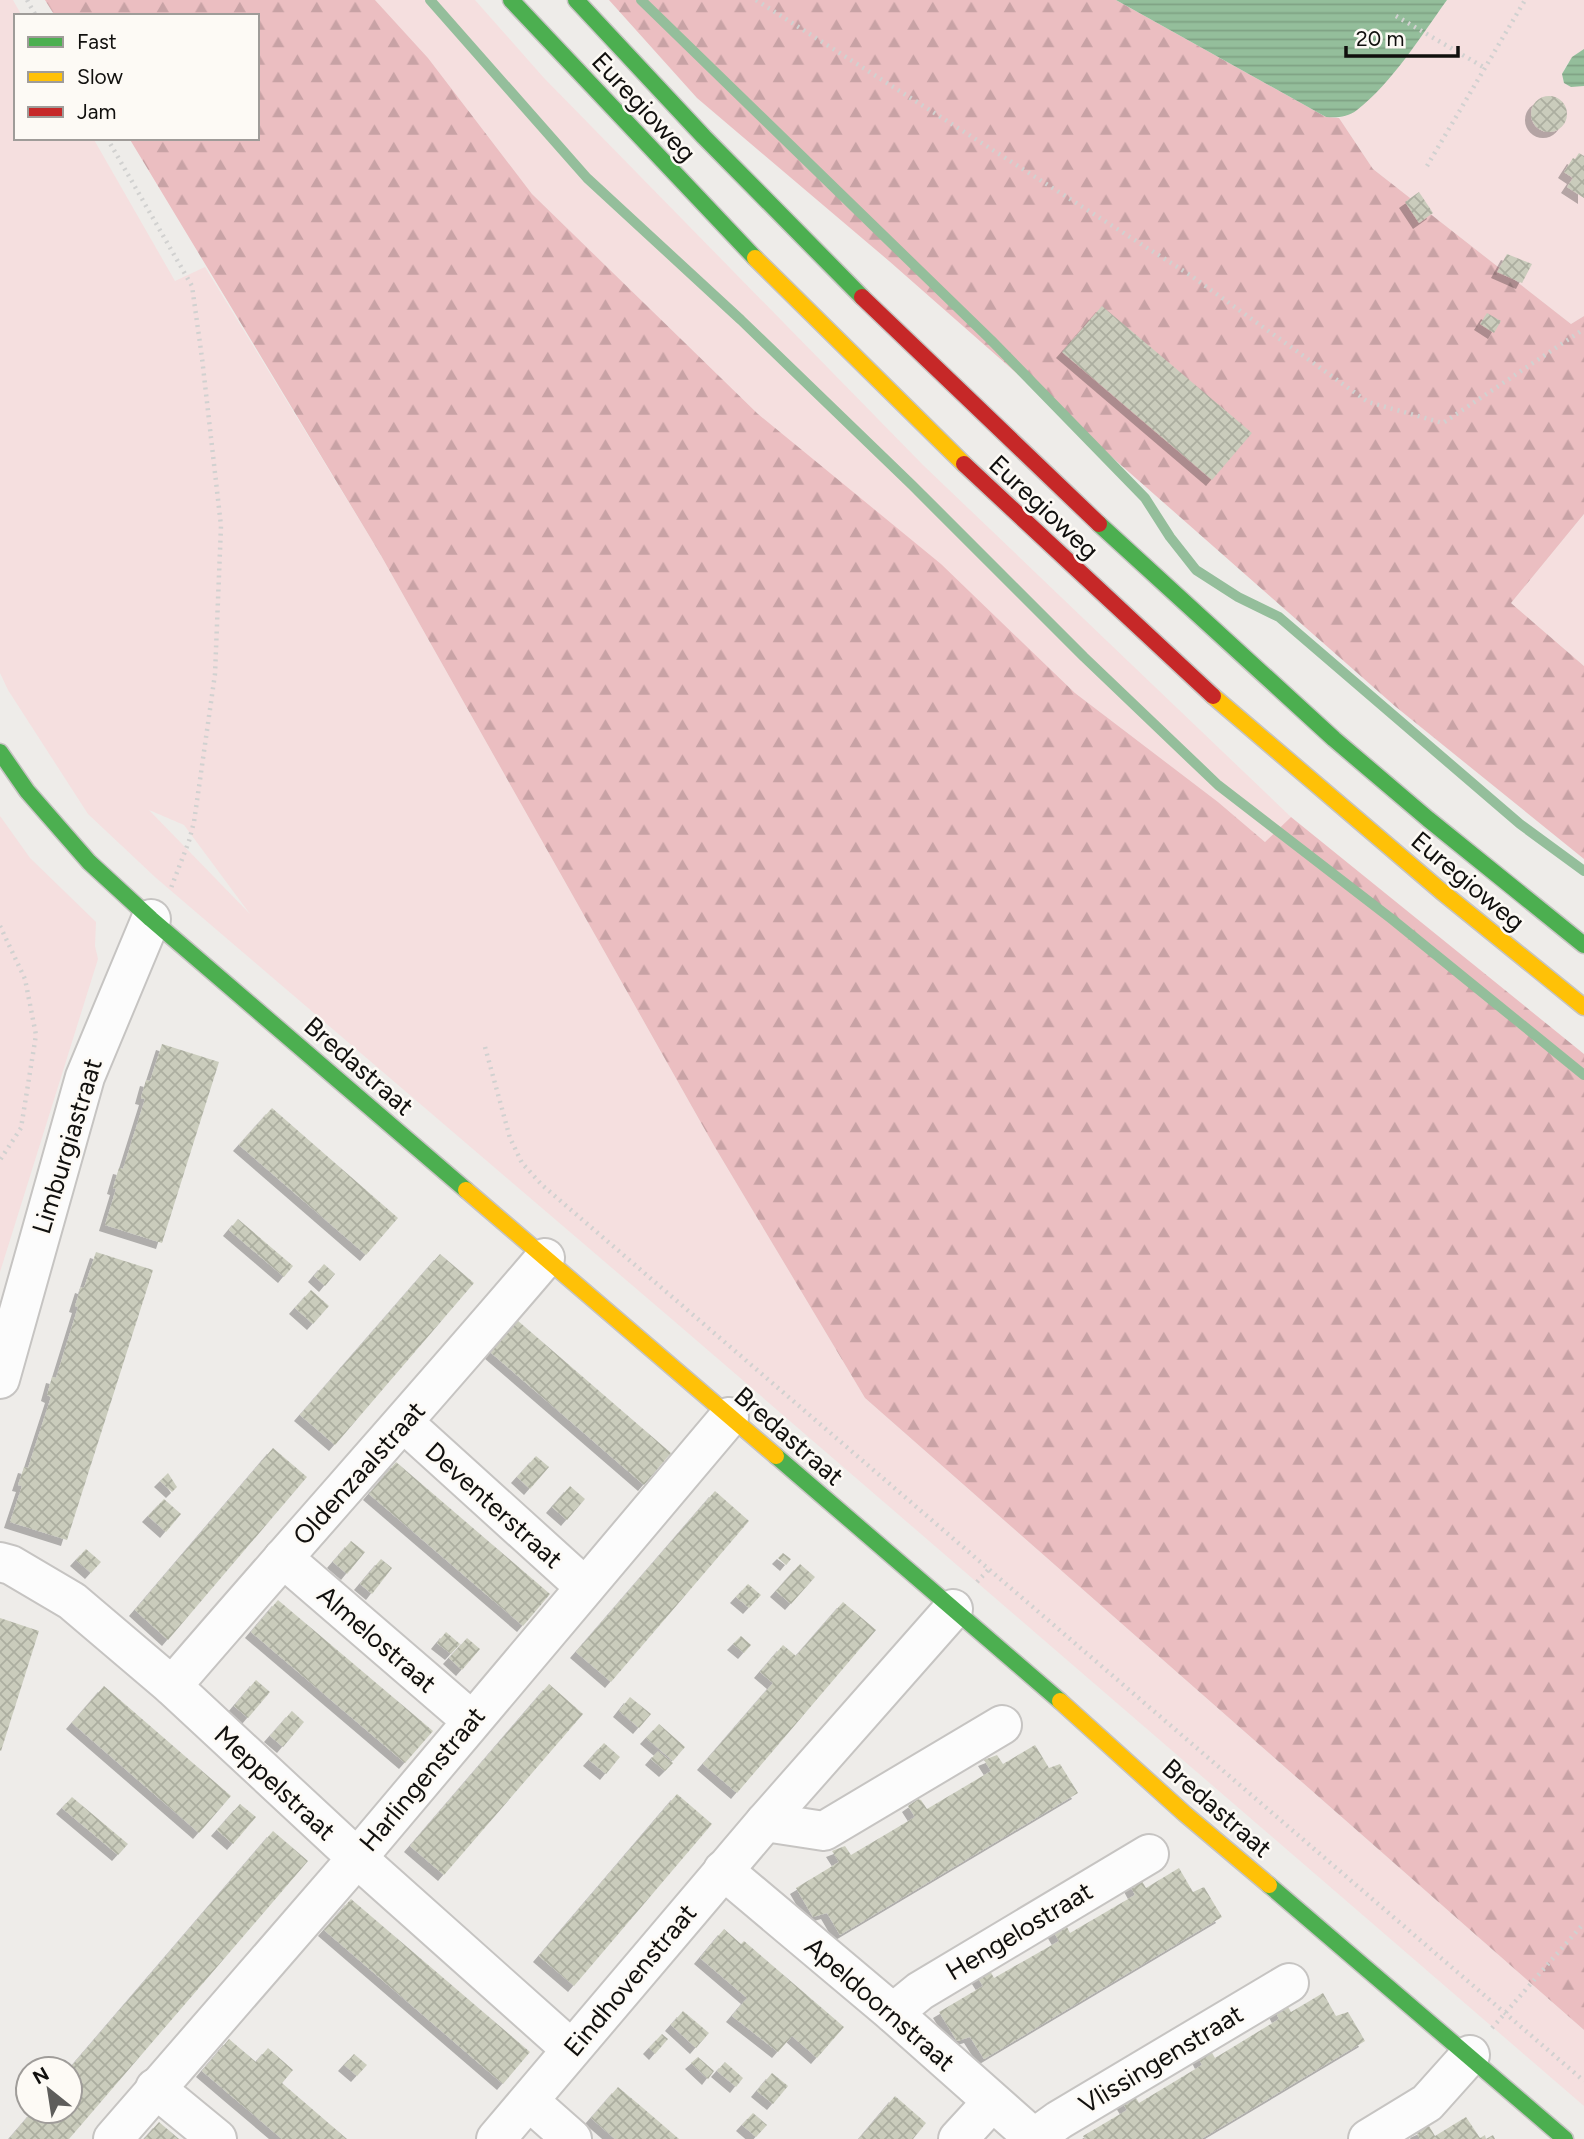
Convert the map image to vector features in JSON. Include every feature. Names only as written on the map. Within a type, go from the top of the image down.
[{"type":"main road","name":"Euregioweg","points":[[512,0],[696,198],[809,314],[993,493],[1182,668],[1438,889],[1584,1007]]},
{"type":"main road","name":"Euregioweg","points":[[576,0],[847,283],[1050,479],[1238,654],[1474,857],[1584,945]]},
{"type":"main road","name":"Bredastraat","points":[[0,752],[27,791],[80,853],[151,919],[1041,1684],[1185,1814],[1565,2139]]},
{"type":"street","name":"Limburgiastraat","points":[[0,1379],[85,1077],[151,919]]},
{"type":"street","name":"Oldenzaalstraat","points":[[172,1686],[404,1423],[545,1258]]},
{"type":"street","name":"Harlingenstraat","points":[[113,2139],[357,1858],[729,1417]]},
{"type":"street","name":"Deventerstraat","points":[[404,1423],[585,1587]]},
{"type":"street","name":"Almelostraat","points":[[283,1558],[471,1720]]},
{"type":"street","name":"Meppelstraat","points":[[0,1562],[11,1564],[72,1601],[172,1686],[357,1858],[571,2049]]},
{"type":"street","name":"Eindhovenstraat","points":[[496,2139],[723,1870],[953,1609]]},
{"type":"street","points":[[765,1822],[824,1831],[1002,1725]]},
{"type":"street","name":"Hengelostraat","points":[[893,2012],[920,1991],[1149,1854]]},
{"type":"street","name":"Apeldoornstraat","points":[[723,1870],[893,2012],[1035,2139]]},
{"type":"street","name":"Vlissingenstraat","points":[[1035,2139],[1059,2120],[1289,1983]]},
{"type":"street","points":[[1368,2139],[1427,2103],[1470,2056]]},
{"type":"street","points":[[155,2088],[217,2139]]},
{"type":"street","points":[[529,2101],[572,2139]]},
{"type":"street","points":[[958,2139],[992,2102]]},
{"type":"path","points":[[757,0],[1190,275],[1368,402],[1443,423],[1584,329]]},
{"type":"path","points":[[1427,166],[1524,0]]},
{"type":"path","points":[[1396,16],[1485,68]]},
{"type":"path","points":[[108,140],[192,286],[221,526],[215,674],[194,822],[173,885],[151,919]]},
{"type":"path","points":[[0,926],[25,979],[36,1035],[21,1128],[0,1160]]},
{"type":"path","points":[[485,1046],[510,1138],[522,1163],[542,1185],[1584,2081]]},
{"type":"path","points":[[1470,2056],[1504,2013],[1584,1923]]},
{"type":"shaded area","points":[[0,0],[13,0],[21,14],[14,14],[14,140],[94,140],[175,281],[205,267],[379,552],[713,1144],[865,1398],[1584,2030],[1584,2106],[155,877],[88,814],[8,690],[0,673]],"holes":[[[149,810],[184,825],[250,914]]]},
{"type":"shaded area","points":[[375,0],[475,0],[544,78],[923,465],[1291,817],[1265,842],[1218,802],[1075,693],[954,577],[758,414],[532,194],[428,58]]},
{"type":"shaded area","points":[[1116,0],[1447,0],[1405,58],[1370,99],[1346,116],[1326,117]]},
{"type":"shaded area","points":[[1447,0],[1584,0],[1584,49],[1568,64],[1563,73],[1564,83],[1584,86],[1584,316],[1571,324],[1373,169],[1339,118],[1355,109],[1385,83]]},
{"type":"shaded area","points":[[1584,49],[1584,86],[1571,87],[1564,83],[1562,74],[1572,57]]},
{"type":"shaded area","points":[[1584,514],[1584,666],[1511,603]]},
{"type":"shaded area","points":[[0,816],[30,858],[96,922],[95,946],[98,959],[0,1272]]},
{"type":"green space","points":[[45,0],[375,0],[428,58],[532,194],[758,414],[941,564],[1075,693],[1218,802],[1265,842],[1291,817],[1584,1054],[1584,2030],[865,1398],[713,1144],[379,552],[130,140],[259,140],[259,14],[54,14]]},
{"type":"green space","points":[[609,0],[1116,0],[1326,117],[1339,118],[1373,169],[1571,324],[1584,316],[1584,514],[1511,603],[1584,666],[1584,859],[1396,707],[889,261],[697,98]]},
{"type":"building","points":[[1549,96],[1562,101],[1567,114],[1562,127],[1549,132],[1536,127],[1531,114],[1536,101]]},
{"type":"building","points":[[1579,153],[1584,156],[1584,198],[1567,187],[1573,178],[1564,172]]},
{"type":"building","points":[[1419,192],[1433,213],[1419,223],[1405,202]]},
{"type":"building","points":[[1507,254],[1532,264],[1522,283],[1497,272]]},
{"type":"building","points":[[1102,306],[1252,433],[1212,480],[1062,352]]},
{"type":"building","points":[[1487,313],[1501,321],[1494,333],[1480,324]]},
{"type":"building","points":[[162,1044],[219,1062],[162,1243],[105,1225],[119,1168],[123,1169],[145,1099],[141,1098],[146,1080],[150,1081]]},
{"type":"building","points":[[272,1108],[398,1218],[366,1255],[239,1145]]},
{"type":"building","points":[[238,1219],[293,1266],[284,1277],[229,1230]]},
{"type":"building","points":[[96,1252],[153,1270],[67,1540],[10,1522],[22,1486],[18,1485],[24,1467],[28,1468],[51,1397],[47,1395],[52,1377],[56,1378],[78,1307],[75,1306],[81,1287],[84,1288]]},
{"type":"building","points":[[440,1254],[474,1283],[335,1445],[300,1415]]},
{"type":"building","points":[[324,1264],[335,1274],[325,1286],[314,1276]]},
{"type":"building","points":[[311,1290],[329,1306],[313,1324],[295,1308]]},
{"type":"building","points":[[517,1320],[671,1453],[644,1485],[490,1352]]},
{"type":"building","points":[[273,1448],[307,1477],[168,1640],[135,1610]]},
{"type":"building","points":[[536,1456],[549,1467],[530,1489],[517,1477]]},
{"type":"building","points":[[396,1462],[550,1594],[523,1626],[369,1494]]},
{"type":"building","points":[[168,1473],[177,1487],[172,1492],[160,1481]]},
{"type":"building","points":[[570,1486],[585,1499],[567,1520],[552,1507]]},
{"type":"building","points":[[715,1491],[749,1521],[611,1682],[576,1652]]},
{"type":"building","points":[[164,1499],[181,1514],[166,1532],[148,1516]]},
{"type":"building","points":[[351,1541],[365,1552],[347,1574],[333,1562]]},
{"type":"building","points":[[86,1549],[101,1562],[91,1573],[76,1560]]},
{"type":"building","points":[[783,1553],[791,1559],[786,1565],[778,1558]]},
{"type":"building","points":[[381,1559],[392,1568],[372,1594],[360,1584]]},
{"type":"building","points":[[800,1564],[815,1577],[791,1604],[776,1591]]},
{"type":"building","points":[[748,1584],[761,1595],[749,1608],[736,1597]]},
{"type":"building","points":[[278,1600],[433,1731],[405,1763],[251,1632]]},
{"type":"building","points":[[843,1602],[876,1630],[737,1793],[703,1764],[773,1683],[760,1672],[783,1645],[796,1656]]},
{"type":"building","points":[[0,1618],[39,1631],[1,1751],[0,1750]]},
{"type":"building","points":[[446,1632],[460,1644],[451,1654],[437,1643]]},
{"type":"building","points":[[741,1636],[751,1645],[744,1653],[733,1644]]},
{"type":"building","points":[[467,1638],[480,1649],[462,1670],[449,1658]]},
{"type":"building","points":[[256,1680],[270,1692],[248,1718],[234,1706]]},
{"type":"building","points":[[549,1684],[583,1714],[444,1875],[410,1846]]},
{"type":"building","points":[[104,1686],[231,1796],[199,1833],[72,1723]]},
{"type":"building","points":[[630,1697],[651,1714],[639,1728],[619,1711]]},
{"type":"building","points":[[292,1711],[304,1722],[283,1747],[270,1736]]},
{"type":"building","points":[[659,1724],[685,1747],[673,1761],[646,1738]]},
{"type":"building","points":[[604,1743],[620,1757],[606,1774],[589,1760]]},
{"type":"building","points":[[1035,1745],[1049,1768],[1060,1764],[1078,1793],[840,1935],[827,1913],[813,1917],[796,1888],[839,1862],[832,1851],[845,1846],[851,1855],[915,1817],[908,1806],[918,1799],[927,1809],[991,1771],[984,1760],[997,1755],[1003,1764]]},
{"type":"building","points":[[658,1751],[673,1763],[665,1771],[651,1759]]},
{"type":"building","points":[[677,1794],[712,1824],[574,1986],[539,1956]]},
{"type":"building","points":[[72,1797],[128,1844],[118,1855],[62,1808]]},
{"type":"building","points":[[240,1804],[256,1817],[233,1844],[217,1830]]},
{"type":"building","points":[[273,1831],[308,1861],[84,2122],[84,2055],[81,2055]]},
{"type":"building","points":[[1179,1868],[1193,1892],[1204,1887],[1222,1917],[984,2059],[970,2037],[957,2041],[939,2012],[983,1986],[976,1975],[989,1969],[994,1978],[1059,1941],[1052,1929],[1065,1923],[1070,1933],[1135,1895],[1129,1884],[1140,1878],[1146,1888]]},
{"type":"building","points":[[351,1899],[530,2052],[503,2084],[324,1930]]},
{"type":"building","points":[[724,1929],[741,1944],[744,1941],[844,2027],[817,2058],[792,2036],[778,2052],[732,2016],[747,1998],[700,1958]]},
{"type":"building","points":[[1323,1993],[1336,2016],[1348,2012],[1365,2041],[1201,2139],[1085,2139],[1083,2136],[1127,2110],[1120,2099],[1133,2093],[1139,2103],[1202,2065],[1196,2053],[1209,2048],[1215,2058],[1279,2019],[1273,2008],[1285,2002],[1291,2012]]},
{"type":"building","points":[[683,2011],[709,2033],[696,2048],[671,2025]]},
{"type":"building","points":[[662,2034],[668,2039],[655,2054],[649,2048]]},
{"type":"building","points":[[229,2039],[256,2062],[268,2048],[293,2070],[282,2083],[347,2139],[282,2139],[202,2071]]},
{"type":"building","points":[[354,2054],[367,2065],[357,2076],[344,2065]]},
{"type":"building","points":[[698,2057],[714,2071],[708,2079],[691,2063]]},
{"type":"building","points":[[725,2062],[743,2078],[736,2087],[717,2071]]},
{"type":"building","points":[[772,2073],[788,2086],[773,2104],[757,2091]]},
{"type":"building","points":[[618,2087],[679,2139],[615,2139],[591,2118]]},
{"type":"building","points":[[895,2096],[926,2123],[913,2139],[859,2139]]},
{"type":"building","points":[[753,2113],[767,2125],[756,2137],[742,2125]]},
{"type":"building","points":[[1466,2117],[1480,2138],[1485,2135],[1486,2139],[1420,2139],[1416,2132],[1429,2126],[1435,2136]]},
{"type":"building","points":[[159,2122],[179,2139],[144,2139]]},
{"type":"building","points":[[21,2125],[81,2125],[69,2139],[9,2139]]},
{"type":"waterway","points":[[430,0],[587,178],[741,320],[1218,785],[1393,920],[1584,1075]]},
{"type":"waterway","points":[[641,0],[991,340],[1145,498],[1170,537],[1196,570],[1238,597],[1279,617],[1520,824],[1584,871]]},
{"type":"traffic: fast","points":[[511,0],[755,258]]},
{"type":"traffic: fast","points":[[576,0],[704,137],[862,297]]},
{"type":"traffic: fast","points":[[1099,524],[1334,739],[1584,945]]},
{"type":"traffic: fast","points":[[0,752],[27,791],[89,862],[151,919],[466,1190]]},
{"type":"traffic: fast","points":[[776,1456],[1060,1701]]},
{"type":"traffic: fast","points":[[1269,1885],[1565,2139]]},
{"type":"traffic: slow","points":[[755,258],[964,464]]},
{"type":"traffic: slow","points":[[1213,696],[1441,891],[1584,1007]]},
{"type":"traffic: slow","points":[[466,1190],[776,1456]]},
{"type":"traffic: slow","points":[[1060,1701],[1185,1814],[1269,1885]]},
{"type":"traffic: jam","points":[[862,297],[1099,524]]},
{"type":"traffic: jam","points":[[964,464],[1213,696]]}]
